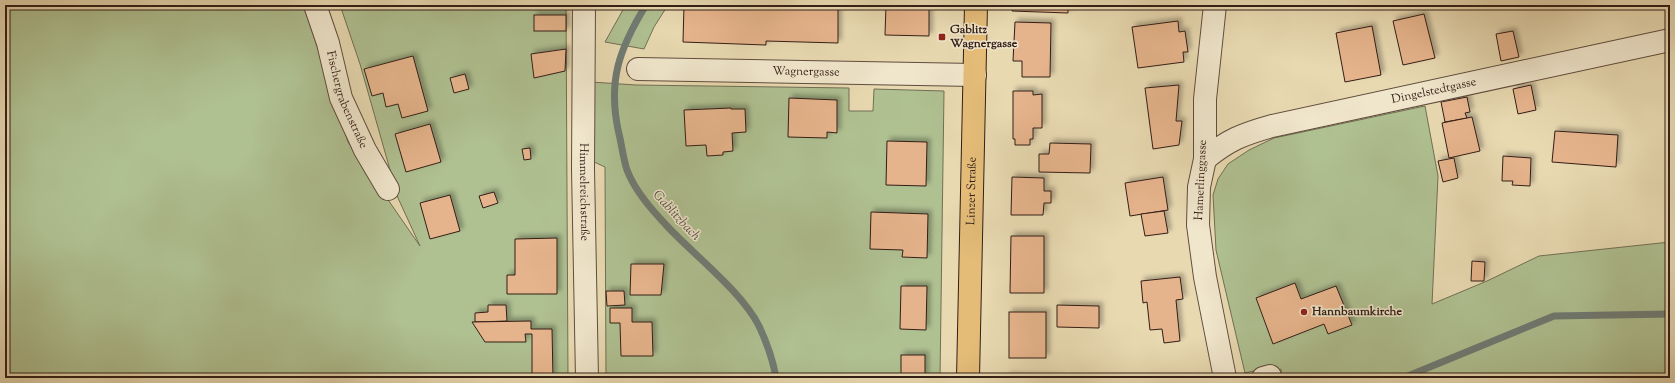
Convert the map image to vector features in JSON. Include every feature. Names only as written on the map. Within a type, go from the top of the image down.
[{"type":"main road","name":"Linzer Straße","points":[[968,378],[976,5]]},
{"type":"street","name":"Fischergrabenstraße","points":[[315,5],[328,43],[341,98],[365,150],[388,189]]},
{"type":"street","name":"Himmelreichstraße","points":[[584,5],[582,169],[588,378]]},
{"type":"street","name":"Hamerlinggasse","points":[[1215,5],[1205,99],[1205,159],[1199,187],[1198,225],[1205,278],[1225,378]]},
{"type":"street","name":"Dingelstedtgasse","points":[[1205,159],[1224,144],[1245,134],[1272,126],[1670,40]]},
{"type":"street","name":"Wagnergasse","points":[[638,69],[975,75]]},
{"type":"green space","points":[[5,5],[304,5],[348,142],[420,246],[398,198],[360,64],[340,5],[566,5],[568,378],[5,378]]},
{"type":"green space","points":[[619,5],[668,5],[654,27],[644,49],[605,42],[624,8]]},
{"type":"green space","points":[[591,82],[636,85],[849,88],[849,111],[873,111],[874,89],[944,91],[940,378],[606,378],[605,167],[592,161]]},
{"type":"green space","points":[[1425,106],[1438,176],[1432,304],[1487,281],[1539,256],[1670,242],[1670,378],[1282,378],[1281,369],[1268,374],[1267,368],[1245,373],[1216,250],[1213,195],[1218,179],[1228,164],[1249,150],[1274,138]]},
{"type":"building","points":[[684,5],[838,5],[838,43],[766,41],[766,45],[683,42]]},
{"type":"building","points":[[886,5],[929,5],[929,36],[885,35]]},
{"type":"building","points":[[1012,5],[1068,5],[1068,13],[1012,11]]},
{"type":"building","points":[[1424,14],[1435,58],[1403,65],[1393,21]]},
{"type":"building","points":[[534,15],[566,15],[566,31],[534,31]]},
{"type":"building","points":[[1178,21],[1179,32],[1185,31],[1188,52],[1183,52],[1184,62],[1138,68],[1132,27]]},
{"type":"building","points":[[1015,22],[1051,23],[1050,77],[1022,77],[1022,61],[1013,61]]},
{"type":"building","points":[[1372,26],[1381,75],[1345,82],[1336,33]]},
{"type":"building","points":[[1513,31],[1519,57],[1501,61],[1496,34]]},
{"type":"building","points":[[566,49],[565,71],[534,78],[531,54]]},
{"type":"building","points":[[413,56],[428,111],[402,118],[398,104],[386,107],[383,93],[372,96],[364,69]]},
{"type":"building","points":[[465,74],[469,89],[454,93],[450,78]]},
{"type":"building","points":[[1179,85],[1176,121],[1182,121],[1179,145],[1153,149],[1145,88]]},
{"type":"building","points":[[1531,85],[1536,110],[1518,114],[1513,89]]},
{"type":"building","points":[[1013,91],[1033,91],[1033,95],[1042,94],[1042,128],[1033,128],[1033,139],[1030,139],[1030,145],[1015,145],[1015,139],[1013,139]]},
{"type":"building","points":[[1467,97],[1470,112],[1465,113],[1467,118],[1445,122],[1441,102]]},
{"type":"building","points":[[789,98],[837,100],[837,133],[827,132],[827,138],[788,137]]},
{"type":"building","points":[[731,108],[745,109],[746,132],[732,133],[733,151],[723,152],[723,155],[707,156],[706,145],[686,146],[684,110]]},
{"type":"building","points":[[1472,117],[1480,151],[1449,158],[1442,123]]},
{"type":"building","points":[[430,124],[441,162],[406,172],[395,134]]},
{"type":"building","points":[[1555,131],[1618,135],[1616,167],[1552,162]]},
{"type":"building","points":[[887,141],[927,142],[926,186],[886,185]]},
{"type":"building","points":[[1050,143],[1091,144],[1090,173],[1039,172],[1039,154],[1049,154]]},
{"type":"building","points":[[530,148],[531,159],[524,160],[522,149]]},
{"type":"building","points":[[1503,156],[1531,158],[1530,186],[1512,185],[1513,181],[1502,181]]},
{"type":"building","points":[[1454,158],[1458,178],[1443,182],[1438,161]]},
{"type":"building","points":[[1012,177],[1044,178],[1044,191],[1051,191],[1051,203],[1044,203],[1043,215],[1011,215]]},
{"type":"building","points":[[1163,177],[1168,210],[1130,216],[1125,183]]},
{"type":"building","points":[[494,192],[498,203],[483,208],[479,196]]},
{"type":"building","points":[[450,195],[460,231],[430,239],[420,203]]},
{"type":"building","points":[[1164,211],[1168,233],[1145,236],[1141,214]]},
{"type":"building","points":[[871,212],[928,214],[927,258],[902,257],[903,250],[870,249]]},
{"type":"building","points":[[1011,236],[1044,236],[1044,293],[1010,293]]},
{"type":"building","points":[[557,238],[557,294],[507,294],[507,275],[515,275],[515,239]]},
{"type":"building","points":[[1472,261],[1485,262],[1484,281],[1471,281]]},
{"type":"building","points":[[631,264],[664,264],[661,295],[630,295]]},
{"type":"building","points":[[1180,277],[1183,299],[1176,300],[1180,341],[1164,343],[1162,329],[1150,330],[1147,302],[1143,303],[1141,281]]},
{"type":"building","name":"Hannbaumkirche","points":[[1295,283],[1301,299],[1336,286],[1352,325],[1328,334],[1324,324],[1273,344],[1256,298]]},
{"type":"building","points":[[901,286],[927,286],[926,330],[900,329]]},
{"type":"building","points":[[606,291],[624,291],[625,305],[607,306]]},
{"type":"building","points":[[488,305],[506,305],[507,321],[475,322],[475,313],[488,312]]},
{"type":"building","points":[[1057,305],[1099,306],[1099,328],[1057,327]]},
{"type":"building","points":[[610,308],[632,308],[632,322],[652,322],[653,356],[621,356],[620,323],[610,323]]},
{"type":"building","points":[[1009,312],[1046,312],[1046,358],[1009,358]]},
{"type":"building","points":[[531,321],[531,329],[552,329],[553,378],[532,378],[532,334],[525,334],[526,342],[485,342],[472,322]]},
{"type":"building","points":[[901,355],[925,355],[925,378],[901,378]]},
{"type":"building","points":[[1007,376],[1060,378],[1007,378]]},
{"type":"waterway","name":"Gablitzbach","points":[[646,5],[622,51],[615,82],[614,98],[616,115],[627,170],[630,178],[644,200],[678,237],[730,287],[751,313],[759,326],[767,345],[776,378]]},
{"type":"waterway","points":[[1403,378],[1554,316],[1670,314]]},
{"type":"place","name":"Gablitz Wagnergasse","points":[[942,37]]},
{"type":"place","name":"Hannbaumkirche","points":[[1304,312]]}]
